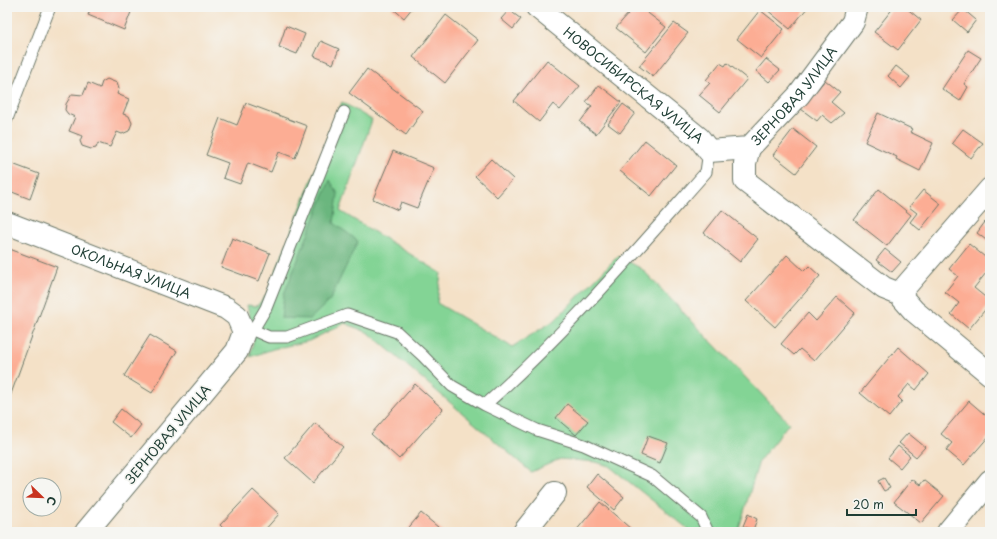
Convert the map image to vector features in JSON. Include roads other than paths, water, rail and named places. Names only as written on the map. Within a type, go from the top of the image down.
[{"type":"street","name":"НОВОСИБИРСКАЯ УЛИЦА","points":[[537,7],[699,138],[709,151]]},
{"type":"street","name":"ЗЕРНОВАЯ УЛИЦА","points":[[709,151],[749,148],[799,95],[853,22],[857,7]]},
{"type":"street","points":[[749,148],[745,163],[745,181],[884,288],[899,294],[914,310],[990,374]]},
{"type":"street","points":[[899,294],[990,189]]},
{"type":"street","name":"ОКОЛЬНАЯ УЛИЦА","points":[[7,223],[226,308],[237,316],[249,331]]},
{"type":"street","name":"ЗЕРНОВАЯ УЛИЦА","points":[[86,532],[237,351],[249,331]]},
{"type":"street","points":[[948,532],[990,481]]},
{"type":"street","points":[[524,532],[555,493]]},
{"type":"lane","points":[[7,119],[50,7]]},
{"type":"lane","points":[[344,112],[266,308],[249,331],[269,337],[287,337],[346,315],[397,332],[452,386],[485,405],[537,430],[584,445],[652,476],[701,517],[708,532]]},
{"type":"lane","points":[[485,405],[512,381],[613,277],[706,172],[709,151]]}]
